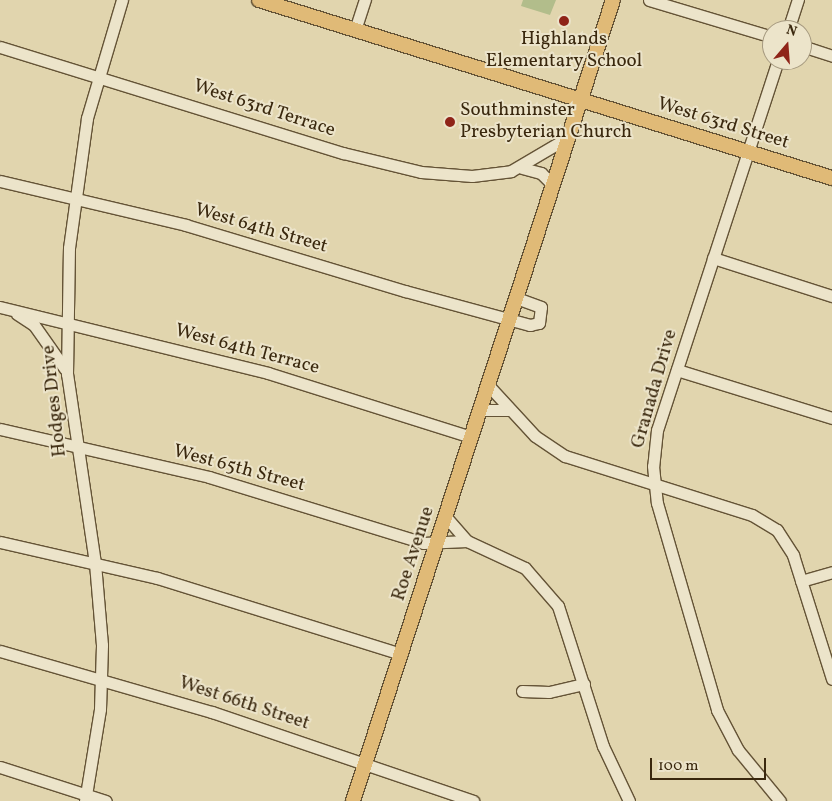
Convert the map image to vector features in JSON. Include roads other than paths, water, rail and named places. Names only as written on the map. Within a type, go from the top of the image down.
[{"type":"main road","name":"West 63rd Street","points":[[258,0],[832,178]]},
{"type":"main road","name":"Roe Avenue","points":[[353,801],[613,0]]},
{"type":"street","name":"Hodges Drive","points":[[86,798],[102,679],[95,563],[67,374],[66,321],[73,198],[99,74],[122,0]]},
{"type":"street","points":[[355,30],[365,0]]},
{"type":"street","points":[[649,0],[762,34]]},
{"type":"street","points":[[791,20],[798,0]]},
{"type":"street","name":"West 63rd Terrace","points":[[0,47],[99,74],[343,153],[421,172],[472,176],[522,168],[567,138]]},
{"type":"street","points":[[812,49],[832,56]]},
{"type":"street","name":"Granada Drive","points":[[775,70],[658,430],[655,484],[718,710],[738,750],[780,801]]},
{"type":"street","points":[[522,168],[541,173],[552,184]]},
{"type":"street","name":"West 64th Street","points":[[0,181],[231,238],[510,319]]},
{"type":"street","points":[[713,258],[832,296]]},
{"type":"street","points":[[510,319],[536,325],[543,317],[539,305],[516,298]]},
{"type":"street","name":"West 64th Terrace","points":[[5,308],[66,321],[268,373],[471,437]]},
{"type":"street","name":"West 64th Terrace","points":[[5,308],[34,324],[67,374]]},
{"type":"street","points":[[677,370],[832,418]]},
{"type":"street","points":[[488,385],[510,410],[550,448],[769,523],[788,543],[832,679]]},
{"type":"street","points":[[480,410],[510,410]]},
{"type":"street","name":"West 65th Street","points":[[0,429],[77,449],[209,476],[436,544],[467,540]]},
{"type":"street","points":[[446,517],[467,540],[514,561],[543,585],[567,625],[603,746],[629,801]]},
{"type":"street","points":[[0,542],[95,563],[220,596],[401,654]]},
{"type":"street","points":[[801,581],[832,572]]},
{"type":"street","name":"West 66th Street","points":[[0,652],[102,679],[366,762],[473,801]]},
{"type":"street","points":[[522,691],[549,692],[584,684]]},
{"type":"street","points":[[0,767],[86,798],[106,801]]},
{"type":"place","name":"Highlands Elementary School","points":[[564,21]]},
{"type":"place","name":"Southminster Presbyterian Church","points":[[450,122]]}]
